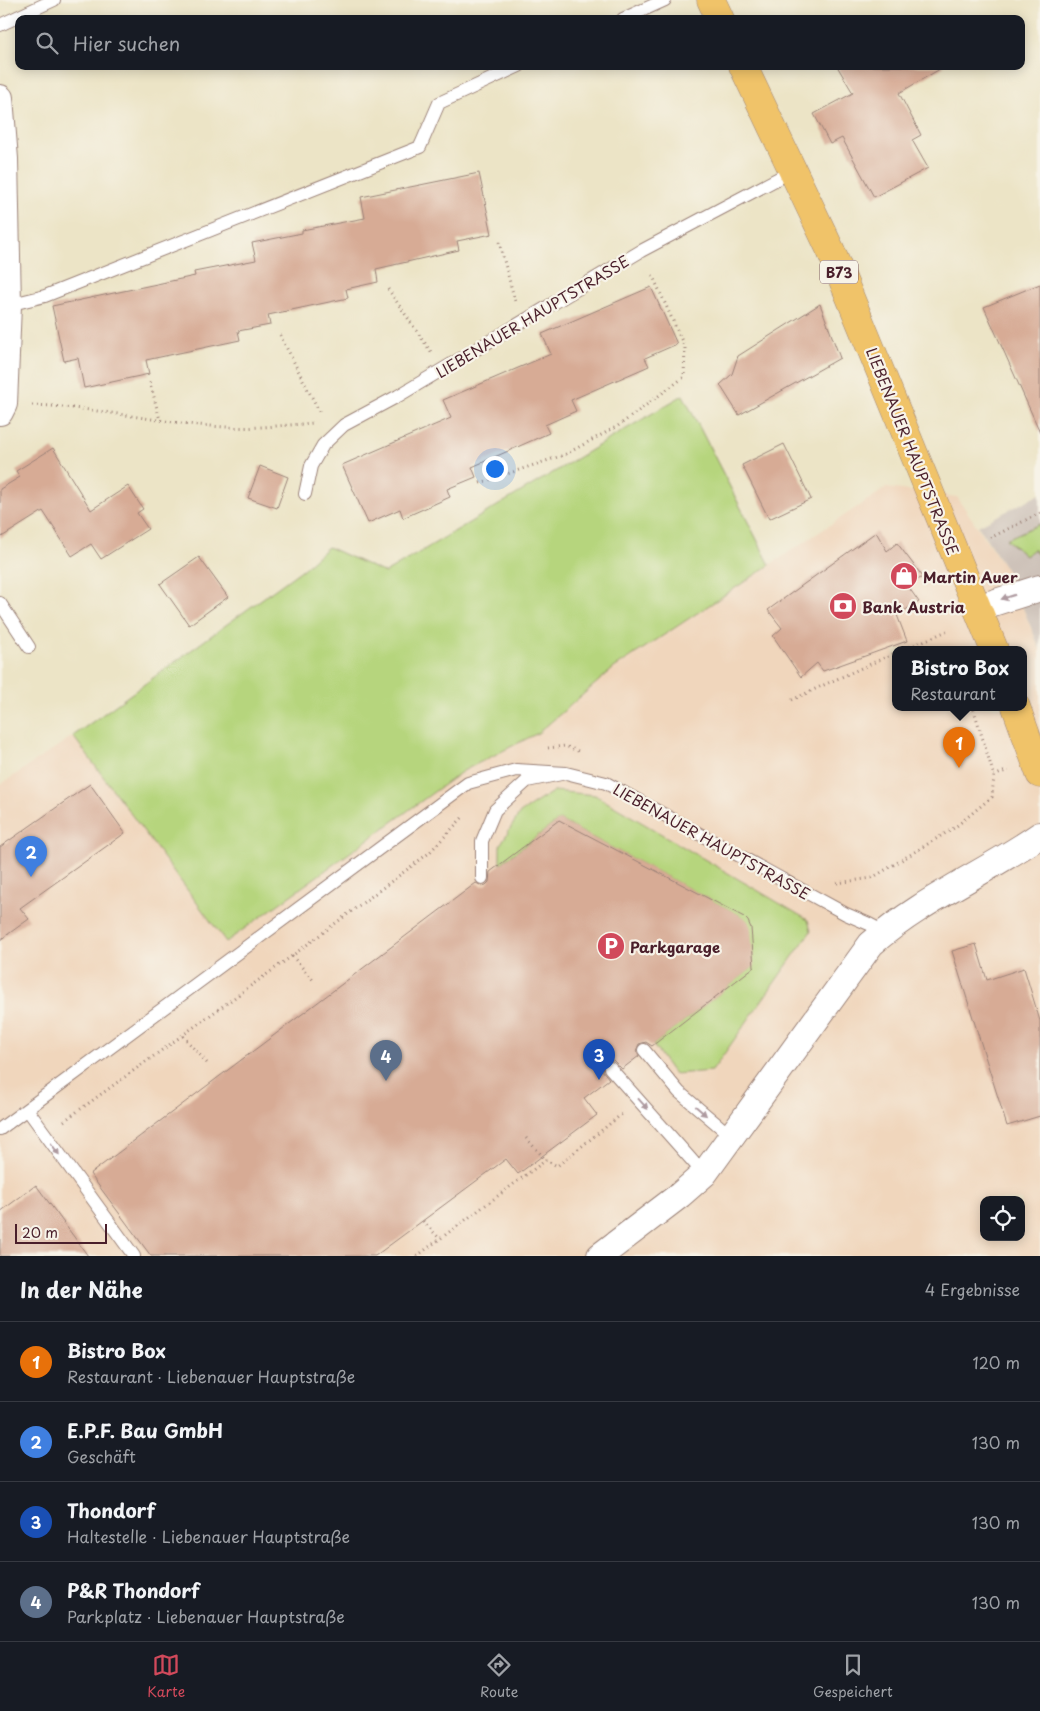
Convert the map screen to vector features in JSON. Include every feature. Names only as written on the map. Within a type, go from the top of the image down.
[{"type":"main road","points":[[711,0],[718,15]]},
{"type":"main road","name":"LIEBENAUER HAUPTSTRASSE","points":[[745,70],[831,251],[993,646]]},
{"type":"main road","points":[[1017,711],[1040,774]]},
{"type":"street","points":[[0,98],[8,305],[2,408]]},
{"type":"street","points":[[977,608],[1040,588]]},
{"type":"street","points":[[600,1256],[680,1195],[704,1174],[871,944],[902,918],[1040,835]]},
{"type":"lane","points":[[22,15],[54,0]]},
{"type":"lane","points":[[632,15],[665,0]]},
{"type":"lane","points":[[0,25],[15,18]]},
{"type":"lane","points":[[8,305],[45,296],[420,147],[438,102],[510,70]]},
{"type":"lane","name":"LIEBENAUER HAUPTSTRASSE","points":[[305,494],[311,466],[323,445],[344,425],[398,396],[521,324],[641,251],[794,170]]},
{"type":"lane","points":[[0,603],[29,647]]},
{"type":"lane","points":[[0,1129],[468,783],[516,770],[566,773]]},
{"type":"lane","name":"LIEBENAUER HAUPTSTRASSE","points":[[482,878],[482,841],[495,810],[527,780],[566,773],[606,783],[846,914],[884,932]]},
{"type":"lane","points":[[644,1050],[679,1092],[730,1136]]},
{"type":"lane","points":[[610,1068],[704,1174]]},
{"type":"lane","points":[[27,1109],[134,1256]]},
{"type":"path","points":[[499,242],[521,324]]},
{"type":"path","points":[[480,483],[564,455],[618,426],[684,377],[685,348],[641,251]]},
{"type":"path","points":[[388,289],[443,368]]},
{"type":"path","points":[[280,335],[325,422]]},
{"type":"path","points":[[150,382],[160,420]]},
{"type":"path","points":[[2,408],[63,406],[228,428],[325,422],[344,425]]},
{"type":"path","points":[[990,538],[1040,513]]},
{"type":"path","points":[[912,646],[947,631]]},
{"type":"path","points":[[792,700],[892,654]]},
{"type":"path","points":[[829,880],[838,883],[872,878],[954,828],[992,797],[994,776],[974,711]]},
{"type":"path","points":[[516,770],[549,748],[565,746],[582,753]]},
{"type":"path","points":[[61,1123],[184,1036],[429,853],[469,811]]},
{"type":"path","points":[[292,956],[315,982]]},
{"type":"path","points":[[184,1036],[207,1063]]},
{"type":"path","points":[[526,1138],[546,1160],[557,1166],[623,1113]]},
{"type":"path","points":[[417,1256],[546,1160]]},
{"type":"path","points":[[423,1221],[440,1239]]},
{"type":"shaded area","points":[[886,488],[957,497],[1008,572],[1040,650],[1040,1256],[0,1256],[0,785],[73,736],[227,942],[463,771],[538,733],[614,668]]},
{"type":"shaded area","points":[[1040,494],[1040,649],[1008,572],[978,526]]},
{"type":"green space","points":[[683,395],[770,565],[614,668],[538,733],[463,771],[226,942],[73,736],[303,569],[328,547],[385,573]]},
{"type":"green space","points":[[1040,524],[1040,557],[1033,549],[1025,556],[1006,539]]},
{"type":"green space","points":[[554,791],[595,795],[808,920],[811,931],[712,1071],[674,1074],[653,1045],[752,968],[743,917],[559,820],[500,864],[500,845],[520,813]]},
{"type":"building","points":[[839,70],[938,70],[899,93],[921,135],[912,140],[928,168],[874,197],[842,138],[830,144],[814,114],[853,93]]},
{"type":"building","points":[[479,173],[492,234],[457,241],[459,250],[376,269],[378,282],[346,289],[348,298],[268,315],[270,325],[238,331],[240,340],[146,360],[149,374],[84,388],[78,358],[64,361],[52,306],[195,276],[194,272],[256,260],[252,243],[302,233],[302,230],[365,218],[361,197]]},
{"type":"building","points":[[1040,284],[1040,432],[984,307]]},
{"type":"building","points":[[651,287],[677,344],[645,358],[649,366],[571,400],[576,411],[545,425],[549,433],[472,467],[476,477],[447,489],[450,497],[403,518],[400,509],[368,523],[342,465],[451,418],[443,400],[551,354],[542,334]]},
{"type":"building","points":[[820,304],[840,358],[739,415],[720,385],[732,374],[738,356]]},
{"type":"building","points":[[784,444],[811,499],[769,519],[742,465]]},
{"type":"building","points":[[53,448],[91,510],[128,486],[143,509],[137,513],[148,529],[101,559],[91,544],[72,556],[43,511],[0,538],[0,489],[20,477],[16,471]]},
{"type":"building","points":[[260,466],[288,477],[277,508],[248,498]]},
{"type":"building","name":"Bank Austria","points":[[876,532],[887,551],[897,543],[923,577],[907,585],[919,602],[897,615],[907,641],[823,671],[817,663],[801,677],[773,636],[782,628],[768,610]]},
{"type":"building","points":[[199,557],[228,597],[189,625],[160,584]]},
{"type":"building","points":[[90,784],[125,833],[20,908],[29,919],[0,940],[0,847]]},
{"type":"building","points":[[559,820],[744,917],[751,928],[754,967],[652,1046],[646,1042],[639,1044],[636,1051],[639,1056],[622,1069],[613,1060],[604,1062],[602,1070],[609,1079],[584,1098],[597,1115],[518,1174],[506,1159],[375,1256],[151,1256],[90,1174],[476,883],[482,886],[486,885],[489,882],[490,872]]},
{"type":"building","points":[[976,944],[987,980],[1024,968],[1040,1021],[1040,1116],[1007,1126],[952,951]]},
{"type":"building","points":[[36,1185],[88,1256],[0,1256],[0,1212]]},
{"type":"place","name":"Martin Auer","points":[[904,576]]},
{"type":"place","name":"Bank Austria","points":[[843,606]]},
{"type":"place","name":"Bistro Box","points":[[959,768]]},
{"type":"place","name":"E.P.F. Bau GmbH","points":[[31,877]]},
{"type":"place","name":"Parkgarage","points":[[611,946]]},
{"type":"place","name":"Thondorf","points":[[599,1080]]},
{"type":"place","name":"P&R Thondorf","points":[[386,1081]]}]
